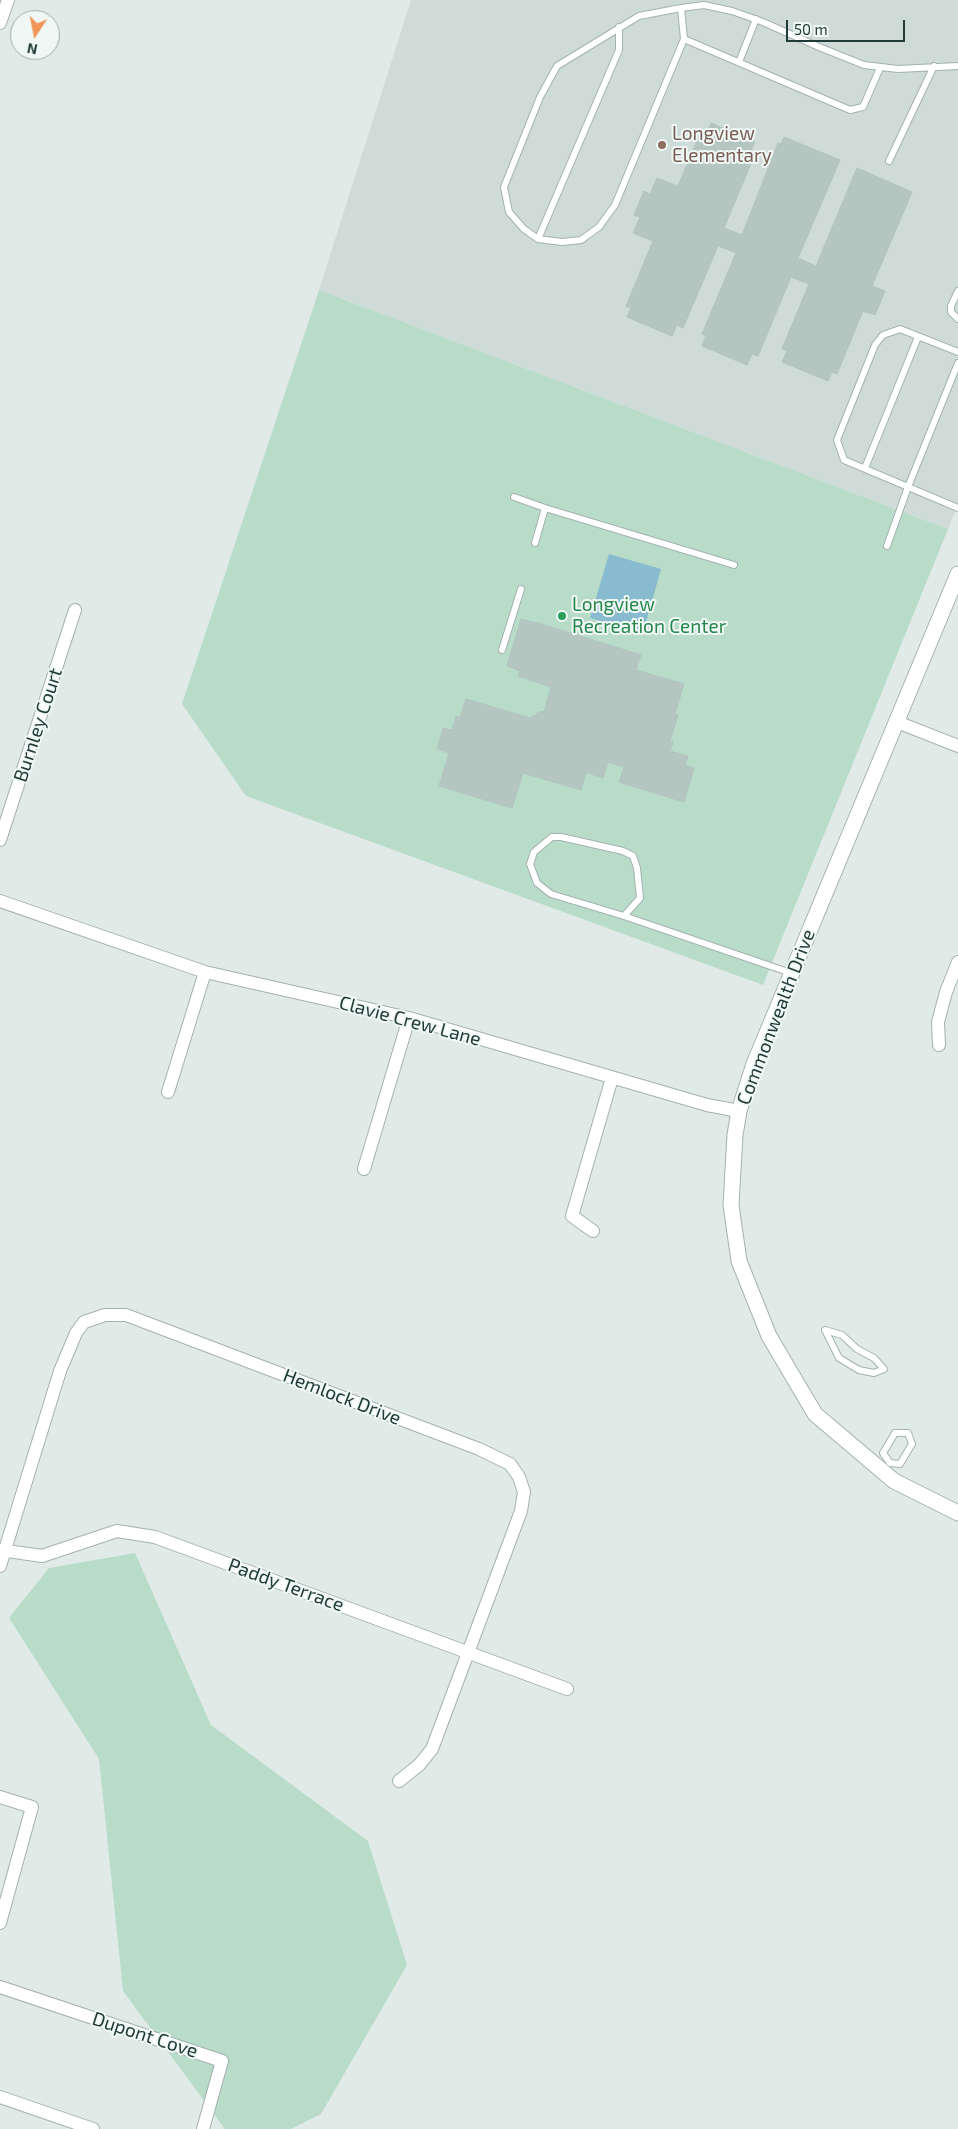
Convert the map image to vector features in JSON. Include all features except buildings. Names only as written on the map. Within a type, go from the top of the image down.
[{"type":"street","points":[[0,23],[8,0]]},
{"type":"street","name":"Commonwealth Drive","points":[[958,574],[754,1064],[739,1111],[735,1135],[731,1205],[739,1261],[769,1336],[815,1414],[887,1468],[894,1481],[958,1513]]},
{"type":"street","name":"Burnley Court","points":[[0,840],[75,610]]},
{"type":"street","points":[[897,722],[958,746]]},
{"type":"street","name":"Clavie Crew Lane","points":[[0,901],[205,972],[409,1018],[707,1105],[739,1111]]},
{"type":"street","points":[[939,1045],[938,1022],[946,992],[958,962]]},
{"type":"street","points":[[168,1092],[205,972]]},
{"type":"street","points":[[364,1169],[409,1018]]},
{"type":"street","points":[[593,1231],[572,1216],[612,1078]]},
{"type":"street","name":"Hemlock Drive","points":[[0,1566],[2,1551],[60,1371],[76,1333],[84,1322],[105,1315],[126,1315],[479,1449],[510,1464],[519,1478],[524,1492],[521,1511],[432,1749],[418,1765],[399,1781]]},
{"type":"street","name":"Paddy Terrace","points":[[2,1551],[42,1556],[117,1531],[155,1537],[567,1689]]},
{"type":"street","points":[[0,1797],[32,1807],[0,1923]]},
{"type":"street","name":"Dupont Cove","points":[[0,1987],[222,2060],[203,2129]]},
{"type":"street","points":[[0,2097],[93,2129]]},
{"type":"lane","points":[[681,8],[684,39],[615,205],[599,226],[581,240],[562,242],[538,239],[524,229],[509,212],[504,187],[540,97],[557,66],[639,16],[681,8],[704,5],[756,19],[819,48],[864,65],[898,69],[958,66]]},
{"type":"lane","points":[[739,62],[756,19]]},
{"type":"lane","points":[[538,239],[619,50],[619,28]]},
{"type":"lane","points":[[684,39],[850,110],[863,107],[880,68]]},
{"type":"lane","points":[[889,161],[934,66]]},
{"type":"lane","points":[[958,291],[952,306],[952,312],[958,318]]},
{"type":"lane","points":[[958,352],[900,330],[883,335],[876,346],[837,440],[844,460],[958,508]]},
{"type":"lane","points":[[865,468],[918,337]]},
{"type":"lane","points":[[887,546],[908,487],[958,364]]},
{"type":"lane","points":[[514,497],[734,565]]},
{"type":"lane","points":[[535,543],[545,508]]},
{"type":"lane","points":[[502,650],[521,589]]},
{"type":"lane","points":[[624,916],[640,898],[637,868],[632,856],[623,851],[552,836],[534,852],[530,864],[537,883],[551,894],[624,916],[791,973]]},
{"type":"lane","points":[[825,1330],[842,1335],[858,1349],[874,1358],[884,1370],[874,1373],[859,1370],[839,1358],[825,1330]]},
{"type":"lane","points":[[895,1433],[908,1433],[912,1444],[900,1464],[887,1468],[883,1453],[895,1433]]},
{"type":"shaded area","name":"Longview Elementary","points":[[411,0],[958,0],[958,505],[948,529],[319,290]]},
{"type":"green space","name":"Longview Recreation Center","points":[[319,290],[948,529],[763,985],[246,796],[182,704]]},
{"type":"green space","points":[[135,1553],[211,1725],[368,1841],[407,1965],[321,2114],[291,2129],[225,2129],[123,1991],[99,1759],[9,1618],[49,1568]]},
{"type":"water","points":[[609,554],[661,569],[643,633],[590,618]]},
{"type":"place","name":"Longview Elementary","points":[[662,145]]},
{"type":"place","name":"Longview Recreation Center","points":[[562,616]]}]
